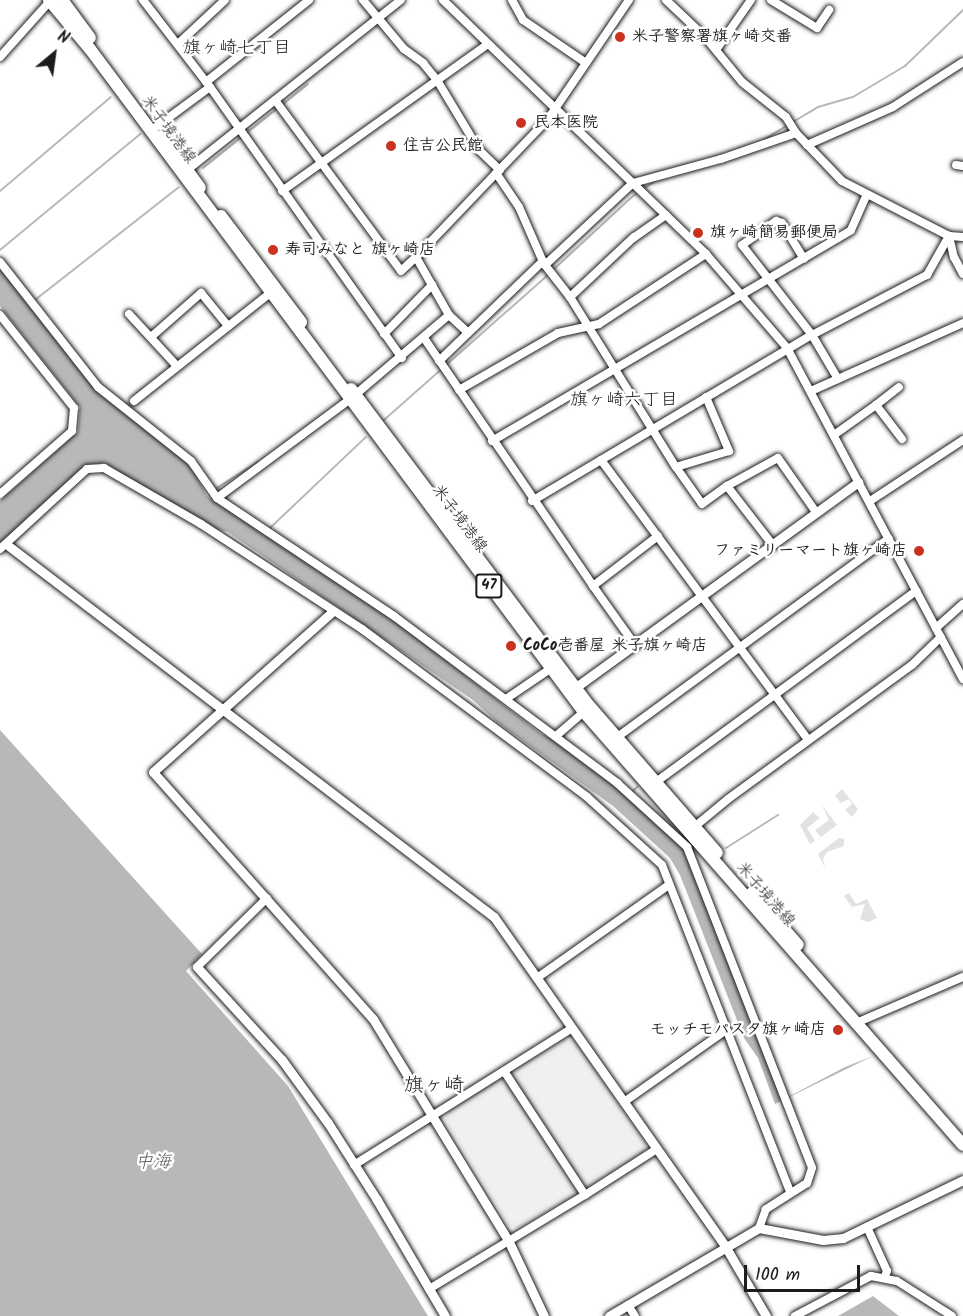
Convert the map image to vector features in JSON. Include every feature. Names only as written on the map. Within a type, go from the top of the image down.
[{"type":"main road","name":"米子境港線","points":[[53,0],[156,128],[550,669],[656,782],[691,830]]},
{"type":"main road","name":"米子境港線","points":[[53,0],[269,294],[352,397],[572,690],[584,712],[691,830],[963,1145]]},
{"type":"main road","name":"米子境港線","points":[[859,1022],[963,1135]]},
{"type":"street","points":[[0,57],[53,0]]},
{"type":"street","points":[[143,0],[208,85],[402,358]]},
{"type":"street","points":[[178,44],[225,0]]},
{"type":"street","points":[[156,128],[309,0]]},
{"type":"street","points":[[363,0],[437,80],[479,150],[498,172],[519,207],[543,263],[570,297],[676,467],[702,504],[727,486],[778,458],[816,512]]},
{"type":"street","points":[[187,170],[400,0]]},
{"type":"street","points":[[443,0],[706,254],[743,292],[787,348],[962,676]]},
{"type":"street","points":[[513,0],[523,20],[586,63]]},
{"type":"street","points":[[275,100],[401,271],[498,172],[556,108],[629,0]]},
{"type":"street","points":[[666,0],[716,50],[742,82],[786,117],[796,134],[842,181],[949,236],[963,237]]},
{"type":"street","points":[[716,50],[751,0]]},
{"type":"street","points":[[771,0],[817,28],[829,10]]},
{"type":"street","points":[[282,191],[488,44]]},
{"type":"street","points":[[807,145],[893,107],[963,62]]},
{"type":"street","points":[[440,361],[543,263],[633,183],[721,159],[796,134]]},
{"type":"street","points":[[492,441],[743,292],[769,281],[851,230],[866,195]]},
{"type":"street","points":[[570,297],[634,237],[666,215]]},
{"type":"street","points":[[804,259],[782,223],[776,221],[742,245],[813,335],[838,379]]},
{"type":"street","points":[[949,236],[954,257],[963,273]]},
{"type":"street","points":[[532,501],[787,348],[927,275],[949,236]]},
{"type":"street","points":[[459,390],[558,333],[598,324],[706,254]]},
{"type":"street","points":[[416,257],[449,315],[468,333]]},
{"type":"street","points":[[0,262],[98,387],[191,461],[217,498],[385,609],[634,797],[687,847],[812,1168],[807,1183],[766,1209],[759,1228]]},
{"type":"street","points":[[384,334],[432,285]]},
{"type":"street","points":[[150,337],[201,293],[228,326]]},
{"type":"street","points":[[134,401],[269,294]]},
{"type":"street","points":[[129,314],[177,366]]},
{"type":"street","points":[[0,315],[74,408],[72,431],[0,494]]},
{"type":"street","points":[[217,498],[402,358],[449,315]]},
{"type":"street","points":[[811,391],[963,323]]},
{"type":"street","points":[[424,338],[532,501],[634,645]]},
{"type":"street","points":[[834,435],[899,387]]},
{"type":"street","points":[[676,467],[729,451],[706,398]]},
{"type":"street","points":[[876,405],[902,439]]},
{"type":"street","points":[[870,501],[963,440]]},
{"type":"street","points":[[601,460],[808,740]]},
{"type":"street","points":[[766,1316],[725,1246],[494,917],[222,708],[3,546],[87,469],[104,468],[201,524],[333,610],[587,797],[662,865],[790,1192]]},
{"type":"street","points":[[572,690],[858,482]]},
{"type":"street","points":[[727,486],[772,544]]},
{"type":"street","points":[[593,586],[658,536]]},
{"type":"street","points":[[616,738],[889,538]]},
{"type":"street","points":[[656,782],[916,591]]},
{"type":"street","points":[[936,628],[963,604]]},
{"type":"street","points":[[333,610],[153,772],[373,1018],[434,1115],[509,1242],[544,1316]]},
{"type":"street","points":[[691,830],[808,740],[912,665],[941,637]]},
{"type":"street","points":[[506,699],[550,669]]},
{"type":"street","points":[[556,736],[584,712]]},
{"type":"street","points":[[537,978],[669,885]]},
{"type":"street","points":[[267,898],[197,968],[282,1060],[354,1165],[445,1316]]},
{"type":"street","points":[[859,1022],[963,977]]},
{"type":"street","points":[[354,1165],[572,1028]]},
{"type":"street","points":[[624,1102],[726,1030]]},
{"type":"street","points":[[504,1071],[585,1195]]},
{"type":"street","points":[[429,1289],[509,1242],[657,1149]]},
{"type":"street","points":[[609,1316],[759,1228],[823,1240],[843,1238],[963,1180]]},
{"type":"street","points":[[867,1227],[887,1271],[885,1276]]},
{"type":"street","points":[[795,1316],[857,1280],[885,1276],[952,1316]]},
{"type":"street","points":[[628,1305],[635,1316]]},
{"type":"shaded area","points":[[842,789],[858,809],[852,817],[845,810],[852,804],[849,799],[841,803],[835,796]]},
{"type":"shaded area","points":[[822,805],[837,825],[821,837],[815,830],[829,820]]},
{"type":"shaded area","points":[[813,812],[820,818],[807,828],[815,841],[810,844],[800,825]]},
{"type":"shaded area","points":[[839,838],[844,839],[844,846],[827,852],[823,859],[825,868],[818,854]]},
{"type":"shaded area","points":[[849,893],[856,904],[867,899],[877,918],[868,922],[860,919],[865,904],[852,907],[844,896]]},
{"type":"shaded area","points":[[565,1039],[574,1041],[646,1144],[644,1152],[588,1186],[581,1184],[512,1078],[514,1071]]},
{"type":"shaded area","points":[[500,1079],[506,1081],[575,1188],[574,1195],[518,1228],[509,1226],[445,1120],[448,1112]]},
{"type":"water","points":[[0,269],[100,394],[188,461],[207,496],[391,618],[541,734],[558,741],[626,795],[683,847],[788,1097],[845,1067],[873,1056],[775,1104],[758,1058],[744,1038],[680,875],[670,858],[613,806],[497,722],[473,700],[228,532],[215,529],[104,463],[87,465],[0,543],[0,501],[78,432],[80,407],[0,306]]},
{"type":"water","name":"中海","points":[[0,730],[202,954],[186,971],[288,1086],[428,1316],[0,1316]]},
{"type":"water","points":[[873,1296],[899,1316],[838,1316]]},
{"type":"waterway","points":[[793,122],[818,107],[853,97],[905,66],[963,10]]},
{"type":"waterway","points":[[282,105],[308,84]]},
{"type":"waterway","points":[[0,191],[111,97]]},
{"type":"waterway","points":[[203,168],[278,108]]},
{"type":"waterway","points":[[762,141],[788,125]]},
{"type":"waterway","points":[[0,250],[140,134]]},
{"type":"waterway","points":[[553,270],[633,196],[657,180]]},
{"type":"waterway","points":[[26,307],[179,187]]},
{"type":"waterway","points":[[384,420],[549,274]]},
{"type":"waterway","points":[[270,528],[366,437]]},
{"type":"waterway","points":[[215,489],[258,462]]},
{"type":"waterway","points":[[633,791],[637,787]]},
{"type":"waterway","points":[[726,848],[778,815]]},
{"type":"place","name":"米子警察署旗ヶ崎交番","points":[[620,37]]},
{"type":"place","name":"民本医院","points":[[521,123]]},
{"type":"place","name":"住吉公民館","points":[[391,146]]},
{"type":"place","name":"旗ヶ崎簡易郵便局","points":[[698,233]]},
{"type":"place","name":"寿司みなと 旗ヶ崎店","points":[[273,250]]},
{"type":"place","name":"ファミリーマート旗ヶ崎店","points":[[919,551]]},
{"type":"place","name":"CoCo壱番屋 米子旗ヶ崎店","points":[[511,646]]},
{"type":"place","name":"モッチモパスタ旗ヶ崎店","points":[[838,1030]]},
{"type":"district","name":"旗ヶ崎七丁目","points":[[237,49]]},
{"type":"district","name":"旗ヶ崎六丁目","points":[[624,401]]},
{"type":"district","name":"旗ヶ崎","points":[[434,1086]]}]
